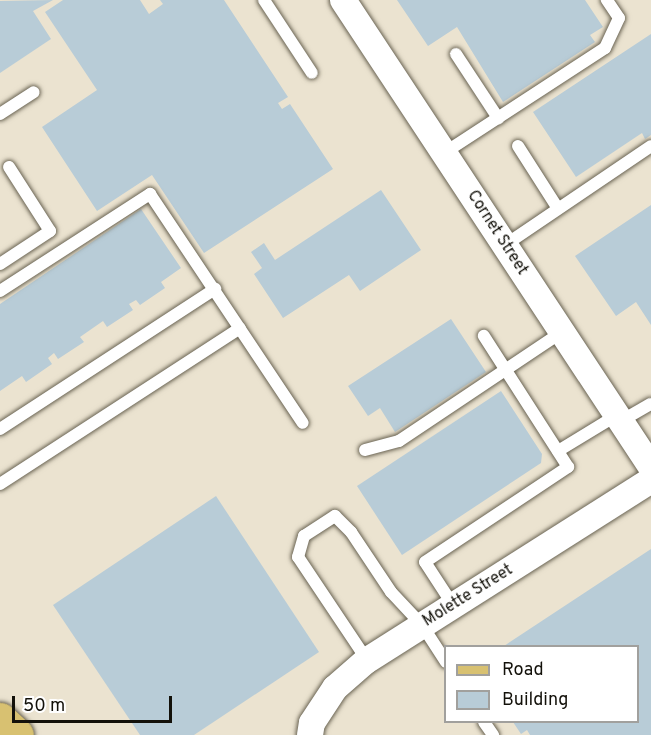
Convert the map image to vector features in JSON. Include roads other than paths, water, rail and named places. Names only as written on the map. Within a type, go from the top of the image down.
[{"type":"main road","points":[[0,720],[17,735]]},
{"type":"street","name":"Cornet Street","points":[[343,0],[651,466]]},
{"type":"street","name":"Molette Street","points":[[310,735],[312,723],[335,688],[367,660],[651,480]]},
{"type":"lane","points":[[264,0],[312,74]]},
{"type":"lane","points":[[444,153],[605,48],[619,18],[608,0]]},
{"type":"lane","points":[[456,54],[498,118]]},
{"type":"lane","points":[[0,114],[34,92]]},
{"type":"lane","points":[[518,146],[557,207]]},
{"type":"lane","points":[[505,245],[557,207],[651,146]]},
{"type":"lane","points":[[0,264],[50,231],[9,167]]},
{"type":"lane","points":[[0,291],[148,194],[156,198],[303,423]]},
{"type":"lane","points":[[0,429],[214,289]]},
{"type":"lane","points":[[0,484],[240,328]]},
{"type":"lane","points":[[365,450],[399,441],[562,332]]},
{"type":"lane","points":[[453,605],[425,562],[568,466],[484,336]]},
{"type":"lane","points":[[558,451],[619,418],[651,404]]},
{"type":"lane","points":[[367,660],[298,557],[304,536],[335,516],[351,532],[385,583],[422,625],[444,659]]}]
